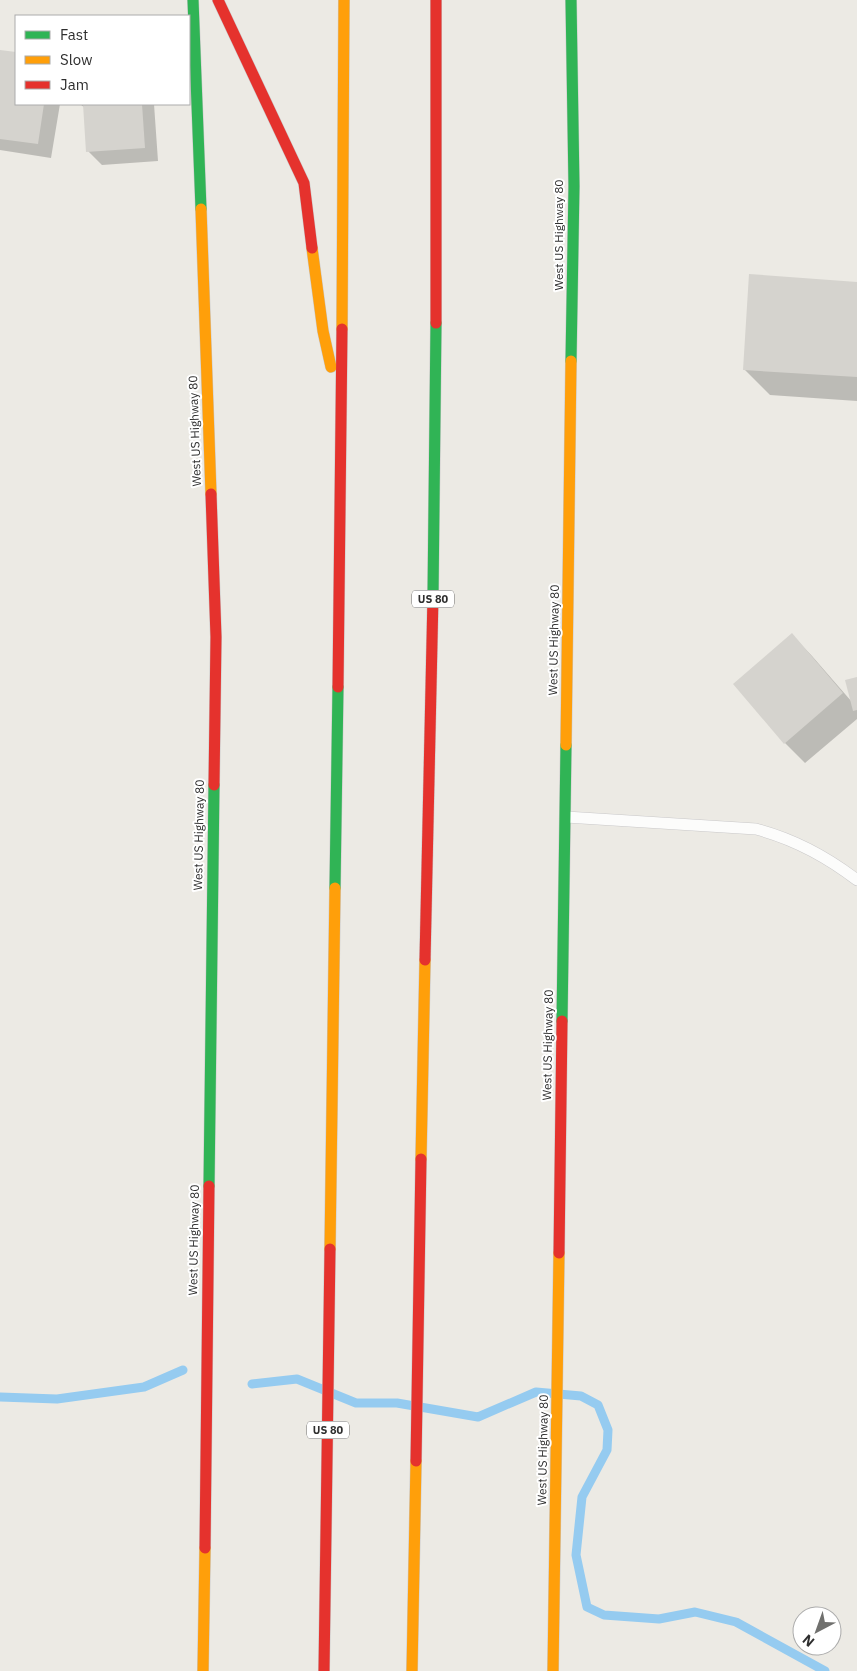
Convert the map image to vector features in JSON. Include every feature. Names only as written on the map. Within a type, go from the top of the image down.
[{"type":"main road","name":"West US Highway 80","points":[[193,0],[216,637],[202,1671]]},
{"type":"main road","points":[[218,0],[304,183],[323,331],[342,410]]},
{"type":"main road","name":"US 80","points":[[324,1671],[342,410],[344,0]]},
{"type":"main road","name":"US 80","points":[[412,1671],[435,445],[436,0]]},
{"type":"main road","name":"West US Highway 80","points":[[554,1667],[574,196],[571,0]]},
{"type":"lane","points":[[566,817],[756,829],[805,846],[827,858],[857,880]]},
{"type":"building","points":[[0,50],[15,52],[15,105],[44,105],[38,144],[0,139]]},
{"type":"building","points":[[83,105],[142,105],[145,148],[86,152]]},
{"type":"building","points":[[749,274],[857,282],[857,377],[743,370]]},
{"type":"building","points":[[792,633],[843,693],[784,744],[733,684]]},
{"type":"building","points":[[857,677],[857,710],[853,711],[845,680]]},
{"type":"waterway","points":[[0,1397],[57,1399],[144,1387],[183,1370]]},
{"type":"waterway","points":[[252,1384],[297,1379],[356,1403],[397,1403],[478,1417],[536,1392],[581,1396],[598,1405],[608,1430],[607,1450],[582,1497],[576,1555],[587,1607],[604,1615],[659,1619],[695,1612],[736,1622],[825,1671]]},
{"type":"traffic: fast","points":[[193,0],[201,209]]},
{"type":"traffic: fast","points":[[571,0],[574,186],[571,361]]},
{"type":"traffic: fast","points":[[433,596],[436,323]]},
{"type":"traffic: fast","points":[[335,888],[338,687]]},
{"type":"traffic: fast","points":[[562,1021],[566,745]]},
{"type":"traffic: fast","points":[[209,1186],[214,785]]},
{"type":"traffic: slow","points":[[342,329],[344,0]]},
{"type":"traffic: slow","points":[[201,209],[211,494]]},
{"type":"traffic: slow","points":[[312,248],[323,331],[331,367]]},
{"type":"traffic: slow","points":[[566,745],[571,361]]},
{"type":"traffic: slow","points":[[330,1249],[335,888]]},
{"type":"traffic: slow","points":[[421,1159],[425,960]]},
{"type":"traffic: slow","points":[[553,1671],[559,1253]]},
{"type":"traffic: slow","points":[[412,1671],[416,1461]]},
{"type":"traffic: slow","points":[[203,1671],[205,1548]]},
{"type":"traffic: jam","points":[[218,0],[304,183],[312,248]]},
{"type":"traffic: jam","points":[[436,0],[436,323]]},
{"type":"traffic: jam","points":[[338,687],[342,329]]},
{"type":"traffic: jam","points":[[211,494],[216,637],[214,785]]},
{"type":"traffic: jam","points":[[425,960],[433,596]]},
{"type":"traffic: jam","points":[[559,1253],[562,1021]]},
{"type":"traffic: jam","points":[[416,1461],[421,1159]]},
{"type":"traffic: jam","points":[[205,1548],[209,1186]]},
{"type":"traffic: jam","points":[[324,1671],[330,1249]]}]
